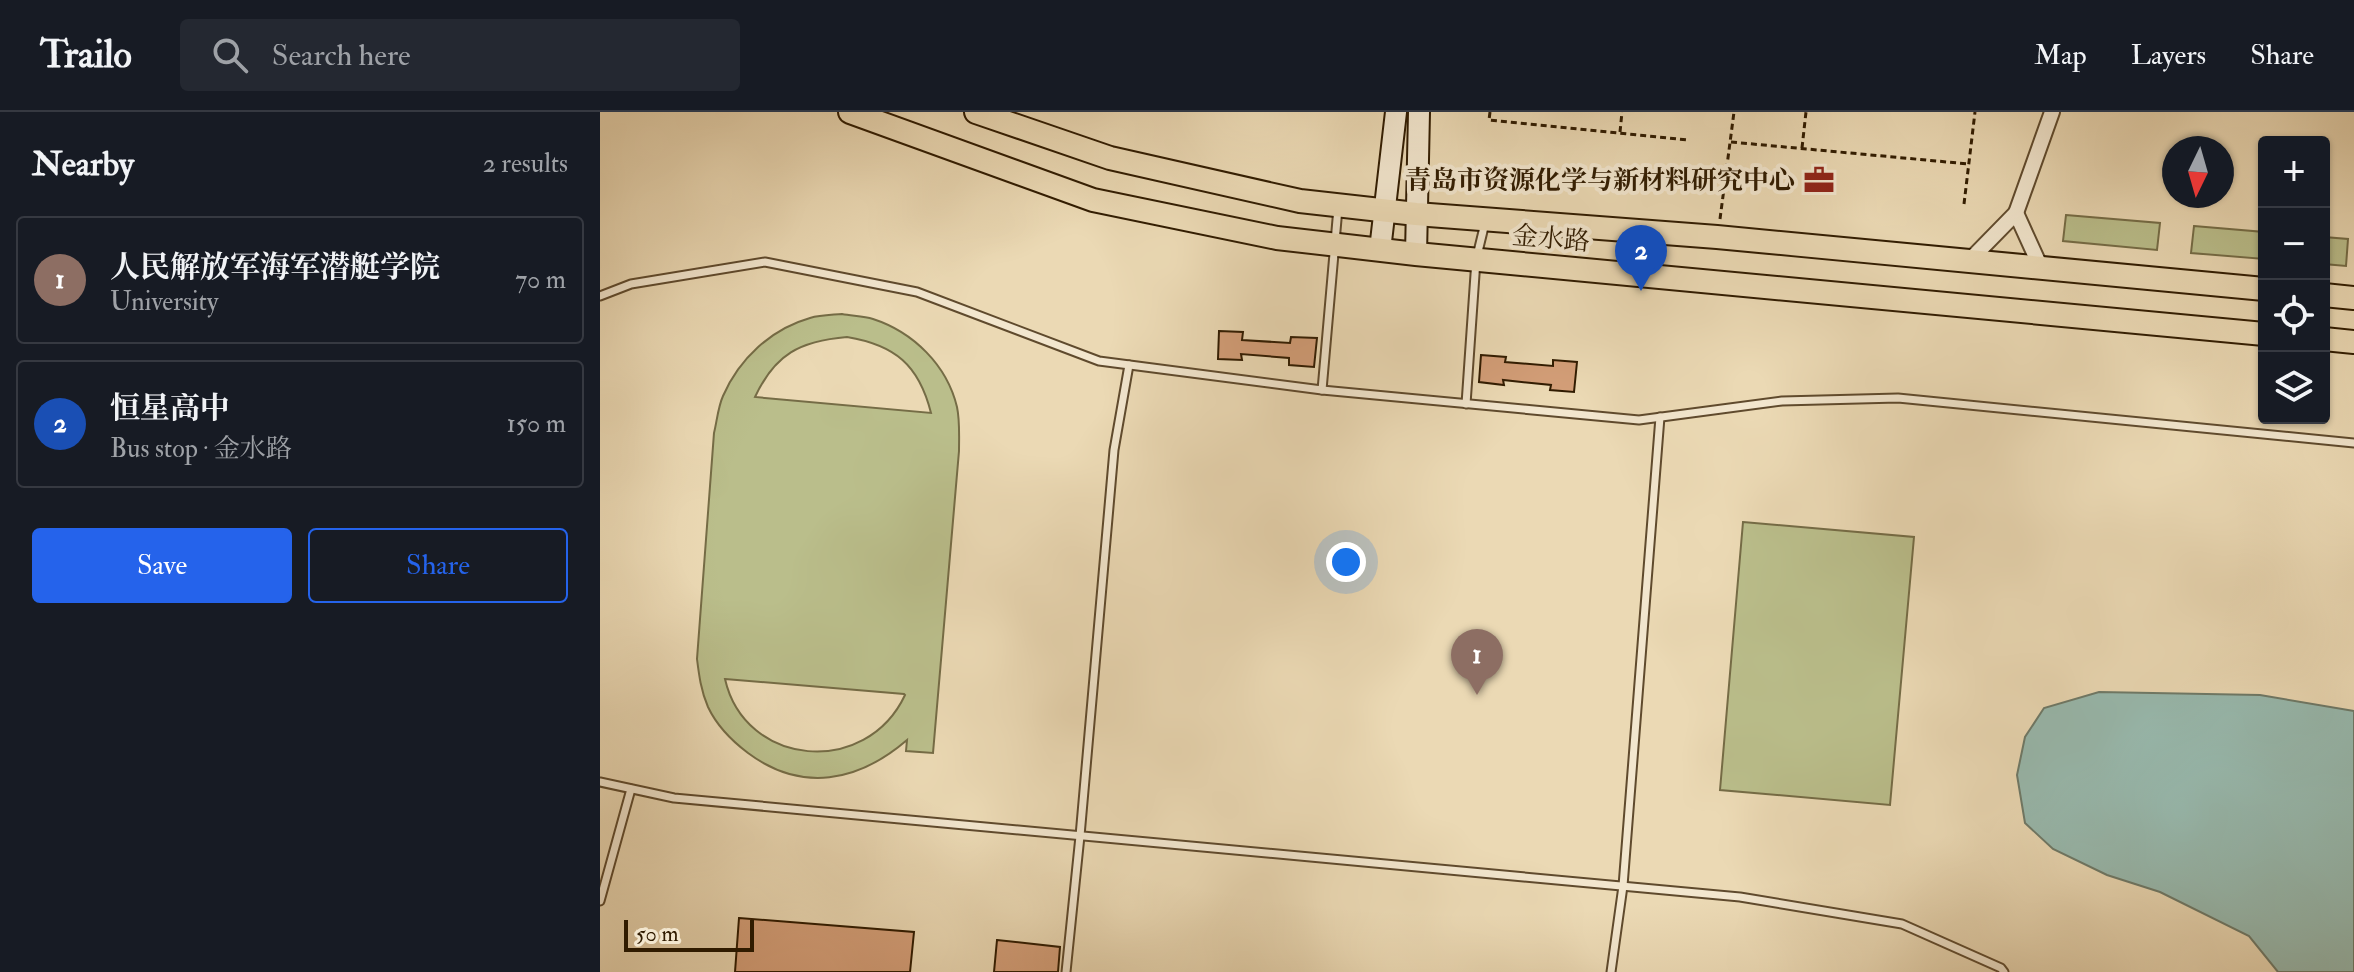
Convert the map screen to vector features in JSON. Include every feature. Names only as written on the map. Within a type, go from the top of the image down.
[{"type":"main road","name":"金水路","points":[[850,112],[1093,200],[1277,238],[1476,260],[2258,333]]},
{"type":"main road","name":"金水路","points":[[976,112],[1110,158],[1300,201],[1416,214],[1717,237],[2258,288]]},
{"type":"main road","points":[[1380,250],[1396,112]]},
{"type":"main road","points":[[1416,254],[1419,112]]},
{"type":"main road","points":[[2330,296],[2354,298]]},
{"type":"main road","points":[[2330,340],[2354,342]]},
{"type":"street","points":[[1969,261],[2016,213],[2052,112]]},
{"type":"street","points":[[2016,213],[2041,268]]},
{"type":"lane","points":[[1322,390],[1339,206]]},
{"type":"lane","points":[[1466,404],[1476,260],[1486,219]]},
{"type":"lane","points":[[600,296],[631,284],[765,262],[917,292],[1099,361],[1322,390],[1639,420],[1782,401],[1898,398],[2354,443]]},
{"type":"lane","points":[[1066,972],[1114,450],[1129,365]]},
{"type":"lane","points":[[1611,972],[1623,886],[1660,417]]},
{"type":"lane","points":[[600,782],[674,798],[1740,897],[1902,924],[2004,972]]},
{"type":"lane","points":[[600,901],[631,789]]},
{"type":"path","points":[[1490,112],[1489,120],[1688,140]]},
{"type":"path","points":[[1620,133],[1622,112]]},
{"type":"path","points":[[1717,237],[1734,112]]},
{"type":"path","points":[[1801,148],[1806,112]]},
{"type":"path","points":[[1964,204],[1975,112]]},
{"type":"path","points":[[1731,142],[1969,164]]},
{"type":"green space","points":[[2066,215],[2160,223],[2157,250],[2063,241]]},
{"type":"green space","points":[[2194,226],[2258,231],[2258,259],[2191,253]]},
{"type":"green space","points":[[2330,238],[2348,239],[2346,266],[2330,265]]},
{"type":"green space","points":[[842,314],[869,318],[902,332],[937,364],[952,392],[958,412],[959,451],[933,753],[906,751],[907,740],[869,765],[849,773],[809,778],[768,766],[725,733],[706,701],[697,659],[714,433],[723,396],[747,358],[770,338],[810,318]],"holes":[[[847,337],[879,346],[902,360],[920,382],[931,413],[755,397],[771,370],[791,352],[816,342]],[[725,679],[904,694],[905,695],[887,722],[863,740],[836,750],[808,751],[780,745],[756,730],[737,708]]]},
{"type":"green space","points":[[1743,522],[1914,537],[1890,805],[1720,790]]},
{"type":"water","points":[[2099,692],[2260,695],[2354,711],[2354,972],[2278,972],[2249,936],[2160,892],[2107,875],[2053,849],[2025,823],[2017,775],[2025,737],[2044,708]]},
{"type":"building","points":[[1219,331],[1243,332],[1242,340],[1290,343],[1291,337],[1317,338],[1314,367],[1289,365],[1289,358],[1241,354],[1242,360],[1218,359]]},
{"type":"building","points":[[1481,355],[1506,357],[1505,362],[1553,366],[1553,360],[1577,362],[1574,392],[1550,390],[1551,385],[1503,380],[1504,385],[1479,382]]},
{"type":"building","points":[[739,918],[914,932],[910,972],[735,972]]},
{"type":"building","points":[[997,940],[1060,947],[1058,972],[994,972]]},
{"type":"place","name":"青岛市资源化学与新材料研究中心","points":[[1819,180]]},
{"type":"place","name":"恒星高中","points":[[1641,291]]},
{"type":"place","name":"人民解放军海军潜艇学院","points":[[1477,695]]}]
